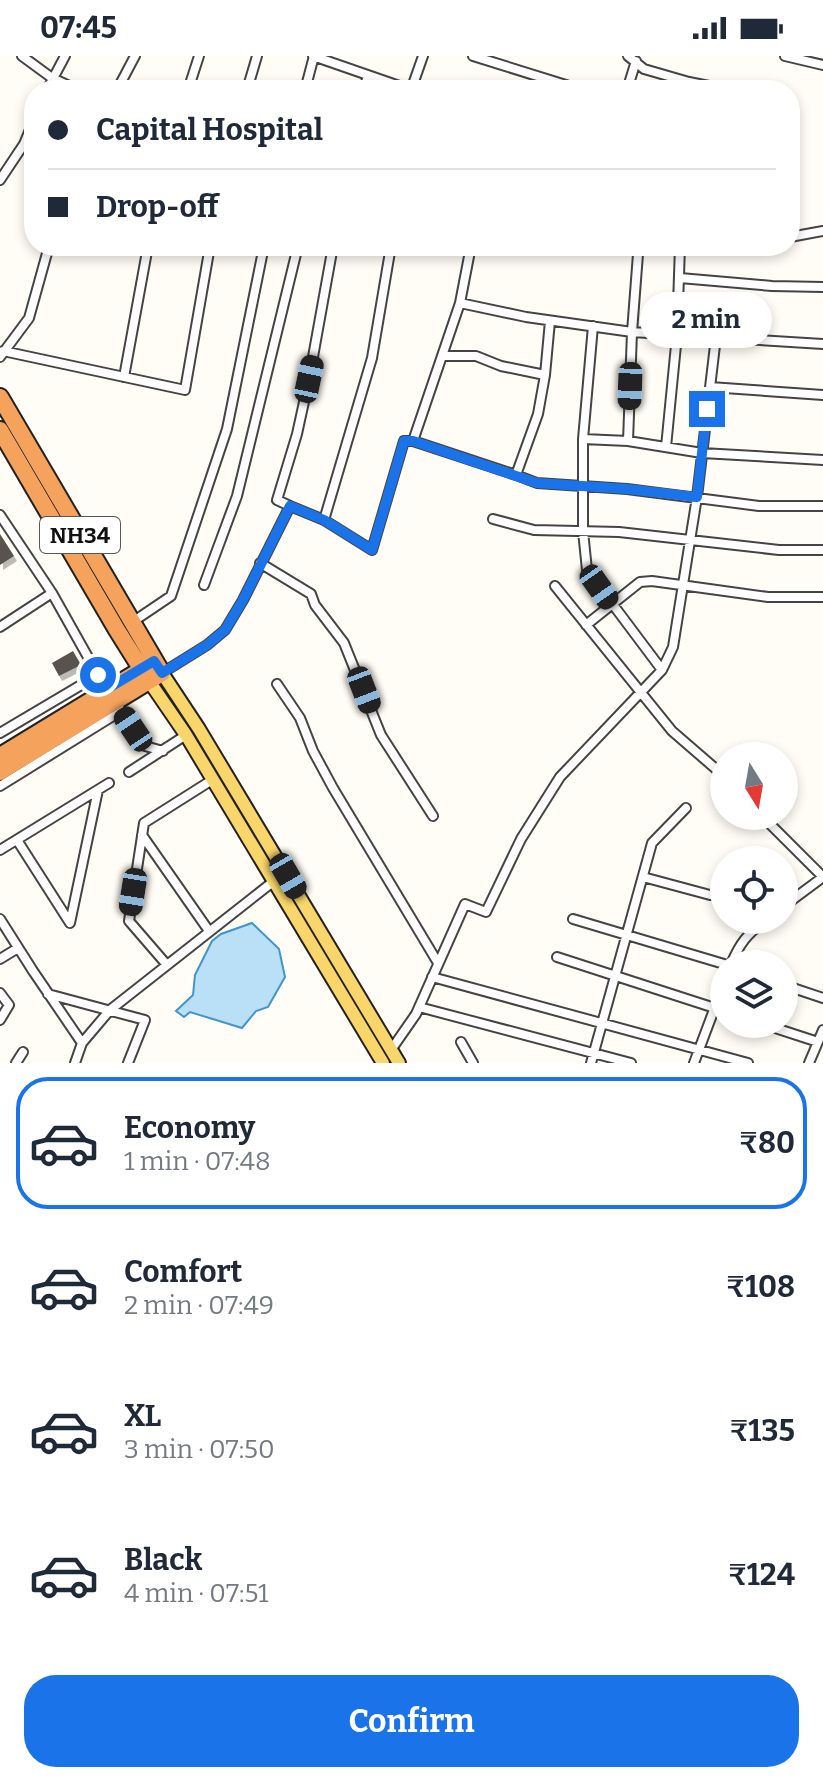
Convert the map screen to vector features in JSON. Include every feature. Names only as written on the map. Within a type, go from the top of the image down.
[{"type":"highway","name":"NH34","points":[[0,397],[10,436],[152,671]]},
{"type":"highway","name":"NH34","points":[[84,557],[131,623],[152,671]]},
{"type":"highway","points":[[0,756],[152,671]]},
{"type":"highway","points":[[0,772],[110,694]]},
{"type":"main road","points":[[152,671],[212,780],[384,1057],[399,1063]]},
{"type":"main road","points":[[152,671],[199,729],[384,1057]]},
{"type":"street","points":[[22,56],[56,80]]},
{"type":"street","points":[[52,78],[65,56]]},
{"type":"street","points":[[122,80],[135,56]]},
{"type":"street","points":[[191,80],[199,56]]},
{"type":"street","points":[[250,80],[257,56]]},
{"type":"street","points":[[307,80],[313,56],[382,80]]},
{"type":"street","points":[[415,80],[423,56]]},
{"type":"street","points":[[473,56],[550,80]]},
{"type":"street","points":[[785,56],[823,65]]},
{"type":"street","points":[[634,58],[644,69],[672,80]]},
{"type":"street","points":[[629,80],[634,58]]},
{"type":"street","points":[[367,80],[368,75]]},
{"type":"street","points":[[0,180],[24,151]]},
{"type":"street","points":[[800,235],[823,231]]},
{"type":"street","points":[[46,256],[29,318],[2,354],[185,390],[208,256]]},
{"type":"street","points":[[124,377],[146,256]]},
{"type":"street","points":[[131,623],[171,596],[227,429],[262,256]]},
{"type":"street","points":[[204,585],[237,496],[296,256]]},
{"type":"street","points":[[331,256],[300,420],[277,500],[324,520],[372,550],[404,441],[413,441],[537,483],[627,489],[759,506],[823,506]]},
{"type":"street","points":[[324,520],[372,358],[389,256]]},
{"type":"street","points":[[413,441],[460,303],[469,256]]},
{"type":"street","points":[[628,441],[638,256]]},
{"type":"street","points":[[666,447],[677,335],[680,256]]},
{"type":"street","points":[[680,278],[823,287]]},
{"type":"street","points":[[460,303],[550,321],[632,332],[823,344]]},
{"type":"street","points":[[516,475],[538,414],[550,321]]},
{"type":"street","points":[[593,326],[583,439],[583,531],[587,570],[662,670]]},
{"type":"street","points":[[384,1057],[419,1007],[465,904],[486,912],[521,839],[560,777],[662,670],[673,647],[697,497],[716,337]]},
{"type":"street","points":[[442,356],[476,356],[501,366],[545,375]]},
{"type":"street","points":[[710,387],[823,395]]},
{"type":"street","points":[[583,439],[628,441],[702,453],[823,460]]},
{"type":"street","points":[[152,671],[207,645],[225,630],[290,506]]},
{"type":"street","points":[[0,516],[52,593],[110,694],[145,746],[163,751]]},
{"type":"street","points":[[493,519],[534,530],[619,532],[779,550],[823,550]]},
{"type":"street","points":[[260,563],[311,594],[315,605],[344,643],[381,735],[433,816]]},
{"type":"street","points":[[586,625],[640,582],[768,597],[823,597]]},
{"type":"street","points":[[555,586],[672,731],[710,764]]},
{"type":"street","points":[[0,627],[52,593]]},
{"type":"street","points":[[277,684],[300,718],[333,788],[438,963]]},
{"type":"street","points":[[0,733],[110,694]]},
{"type":"street","points":[[0,786],[110,694]]},
{"type":"street","points":[[129,772],[186,735]]},
{"type":"street","points":[[167,965],[129,921],[144,823],[212,780]]},
{"type":"street","points":[[0,850],[109,783]]},
{"type":"street","points":[[17,840],[70,923],[98,790]]},
{"type":"street","points":[[592,1058],[652,843],[686,808]]},
{"type":"street","points":[[776,830],[823,877],[798,896]]},
{"type":"street","points":[[142,835],[209,931]]},
{"type":"street","points":[[643,877],[710,895]]},
{"type":"street","points":[[75,1063],[82,1043],[110,1010],[274,881]]},
{"type":"street","points":[[0,919],[82,1043]]},
{"type":"street","points":[[573,919],[710,960]]},
{"type":"street","points":[[736,950],[748,934]]},
{"type":"street","points":[[0,959],[18,948]]},
{"type":"street","points":[[557,957],[710,1007]]},
{"type":"street","points":[[432,977],[748,1063]]},
{"type":"street","points":[[798,990],[823,998]]},
{"type":"street","points":[[0,993],[9,1005],[0,1020]]},
{"type":"street","points":[[48,994],[145,1020],[128,1063]]},
{"type":"street","points":[[419,1007],[592,1058],[631,1063]]},
{"type":"street","points":[[694,1063],[710,1018]]},
{"type":"street","points":[[809,1063],[823,1030]]},
{"type":"street","points":[[798,1035],[818,1042]]},
{"type":"street","points":[[461,1042],[473,1063]]},
{"type":"street","points":[[16,1063],[23,1052]]},
{"type":"water","points":[[252,923],[279,949],[285,977],[268,1007],[256,1011],[242,1028],[190,1012],[184,1017],[176,1011],[193,995],[195,975],[212,941],[221,934]]},
{"type":"building","points":[[0,534],[14,556],[0,565]]},
{"type":"building","points":[[73,651],[81,665],[59,676],[52,663]]},
{"type":"route","points":[[98,675],[107,689],[154,661],[162,673],[225,630],[290,506],[324,520],[372,550],[404,441],[413,441],[537,483],[697,497],[707,409]]}]
